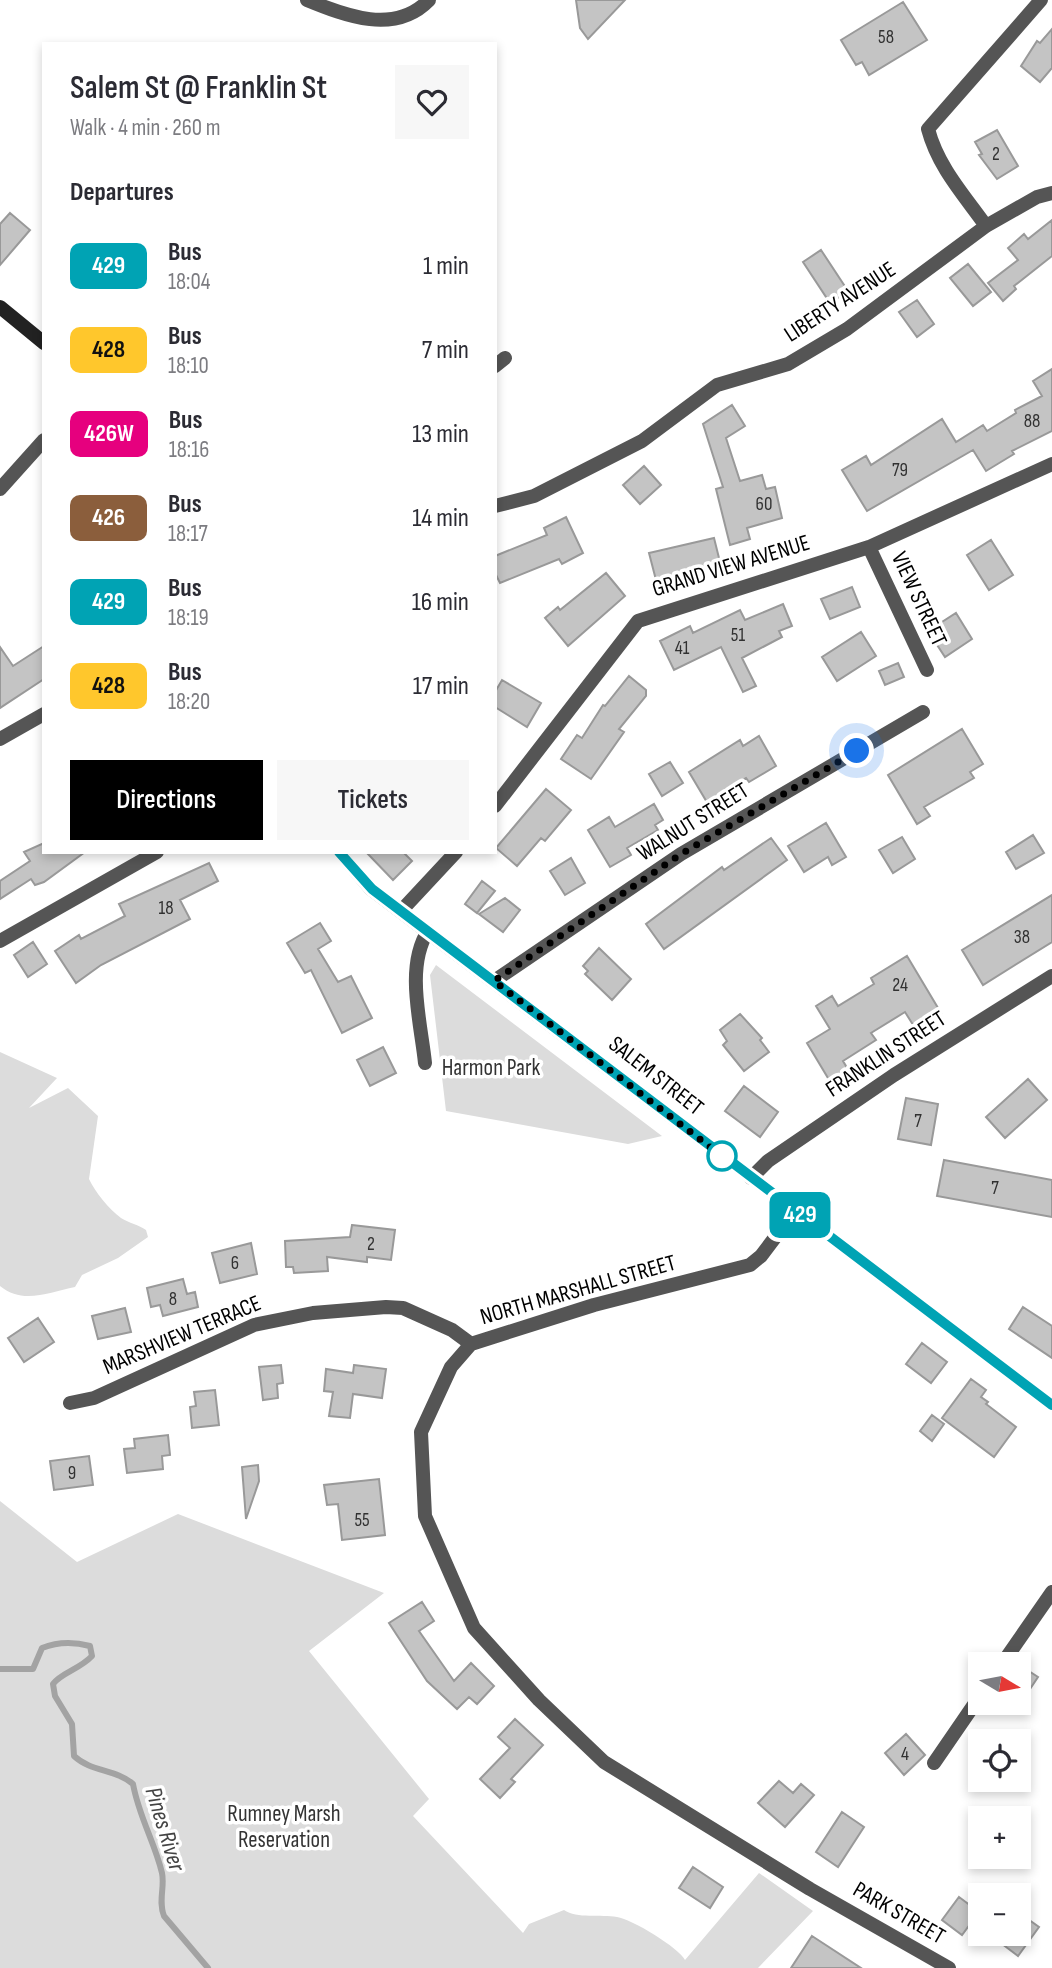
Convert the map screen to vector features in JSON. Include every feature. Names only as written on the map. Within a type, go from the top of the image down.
[{"type":"main road","points":[[0,307],[42,341]]},
{"type":"main road","name":"SALEM STREET","points":[[341,854],[361,879],[401,911],[1052,1405]]},
{"type":"street","points":[[307,0],[370,20],[399,19],[429,0]]},
{"type":"street","points":[[986,226],[950,177],[934,150],[928,129],[1041,0]]},
{"type":"street","name":"LIBERTY AVENUE","points":[[497,505],[534,496],[642,441],[717,385],[788,363],[847,329],[986,226],[1037,197],[1052,193]]},
{"type":"street","points":[[0,489],[42,442]]},
{"type":"street","name":"GRAND VIEW AVENUE","points":[[497,803],[638,621],[869,547],[1052,464]]},
{"type":"street","name":"VIEW STREET","points":[[869,547],[927,670]]},
{"type":"street","name":"WALNUT STREET","points":[[494,981],[681,854],[923,712]]},
{"type":"street","points":[[0,739],[42,715]]},
{"type":"street","points":[[0,941],[153,854]]},
{"type":"street","points":[[401,911],[454,854]]},
{"type":"street","points":[[425,1063],[416,967],[419,949],[428,931]]},
{"type":"street","name":"FRANKLIN STREET","points":[[751,1178],[768,1161],[894,1075],[1052,975]]},
{"type":"street","name":"NORTH MARSHALL STREET","points":[[795,1211],[761,1256],[750,1265],[594,1306],[471,1344],[451,1367],[421,1432],[425,1516],[474,1628],[539,1700],[604,1762],[826,1897]]},
{"type":"street","name":"MARSHVIEW TERRACE","points":[[70,1403],[94,1398],[254,1325],[313,1313],[403,1308],[452,1330],[471,1344]]},
{"type":"street","points":[[1010,1652],[1052,1592]]},
{"type":"street","points":[[934,1763],[968,1713]]},
{"type":"street","name":"PARK STREET","points":[[826,1897],[949,1968]]},
{"type":"green space","name":"Harmon Park","points":[[436,965],[662,1136],[628,1144],[446,1111],[430,975]]},
{"type":"green space","points":[[0,1052],[57,1078],[29,1108],[68,1088],[98,1116],[89,1179],[116,1214],[146,1230],[148,1237],[118,1258],[82,1275],[75,1287],[27,1296],[9,1292],[0,1286]]},
{"type":"green space","name":"Rumney Marsh Reservation","points":[[0,1501],[77,1562],[178,1514],[384,1593],[309,1651],[429,1799],[413,1816],[523,1933],[529,1924],[564,1910],[582,1915],[617,1917],[654,1935],[685,1960],[759,1873],[813,1911],[758,1968],[0,1968]]},
{"type":"building","points":[[576,0],[625,0],[588,39],[580,28]]},
{"type":"building","points":[[903,2],[927,40],[869,75],[862,62],[856,65],[841,40]]},
{"type":"building","points":[[1052,29],[1052,68],[1040,82],[1021,66],[1037,41],[1040,43]]},
{"type":"building","points":[[997,130],[1018,166],[997,179],[979,155],[982,154],[975,142]]},
{"type":"building","points":[[10,213],[30,230],[0,265],[0,224]]},
{"type":"building","points":[[1052,220],[1052,256],[1014,286],[1016,289],[1003,301],[988,283],[1018,260],[1008,248],[1024,234],[1028,239]]},
{"type":"building","points":[[821,250],[848,291],[830,303],[803,262]]},
{"type":"building","points":[[968,264],[991,292],[973,306],[950,278]]},
{"type":"building","points":[[917,300],[934,324],[917,337],[899,312]]},
{"type":"building","points":[[1052,369],[1052,431],[1012,451],[1014,454],[986,471],[973,450],[867,511],[842,470],[866,456],[871,465],[942,419],[956,442],[983,425],[987,431],[1016,413],[1015,410],[1042,396],[1033,381]]},
{"type":"building","points":[[732,405],[745,426],[726,438],[740,481],[762,475],[766,489],[775,487],[782,518],[747,528],[750,539],[730,545],[716,489],[723,487],[703,424]]},
{"type":"building","points":[[644,466],[661,485],[640,504],[623,485]]},
{"type":"building","points":[[566,517],[583,553],[562,564],[559,559],[500,583],[497,577],[497,555],[547,535],[544,528]]},
{"type":"building","points":[[714,538],[720,562],[656,580],[649,553]]},
{"type":"building","points":[[991,540],[1013,575],[989,590],[967,555]]},
{"type":"building","points":[[606,573],[625,596],[568,646],[545,618],[558,607],[560,610]]},
{"type":"building","points":[[852,587],[860,607],[830,619],[821,599]]},
{"type":"building","points":[[783,604],[792,626],[779,631],[782,637],[742,658],[756,686],[743,692],[721,647],[674,670],[660,641],[690,626],[693,633],[740,610],[745,620]]},
{"type":"building","points":[[956,613],[972,639],[945,657],[928,631]]},
{"type":"building","points":[[861,632],[876,656],[837,681],[822,657]]},
{"type":"building","points":[[0,647],[13,666],[42,647],[42,680],[0,708]]},
{"type":"building","points":[[898,663],[904,677],[885,685],[879,671]]},
{"type":"building","points":[[629,676],[646,690],[646,696],[619,729],[624,732],[591,779],[561,759],[577,735],[582,738],[603,705],[605,706]]},
{"type":"building","points":[[502,680],[541,703],[527,727],[497,708],[497,689]]},
{"type":"building","points":[[962,729],[983,764],[970,772],[974,778],[924,807],[930,816],[917,824],[888,775]]},
{"type":"building","points":[[759,736],[776,766],[749,782],[746,778],[720,793],[724,801],[711,809],[689,772],[740,740],[743,746]]},
{"type":"building","points":[[670,762],[683,783],[662,796],[649,774]]},
{"type":"building","points":[[546,789],[571,810],[545,841],[541,838],[517,866],[497,847]]},
{"type":"building","points":[[654,804],[663,820],[655,825],[658,830],[627,848],[631,855],[610,867],[588,830],[609,817],[615,827]]},
{"type":"building","points":[[826,823],[846,857],[832,865],[828,857],[804,872],[788,846]]},
{"type":"building","points":[[1033,835],[1044,853],[1016,869],[1006,852]]},
{"type":"building","points":[[902,837],[915,859],[893,873],[879,850]]},
{"type":"building","points":[[771,838],[787,860],[664,949],[646,924],[722,867],[724,870]]},
{"type":"building","points":[[42,844],[42,854],[82,854],[44,882],[35,885],[31,879],[0,899],[0,881],[30,861],[24,852]]},
{"type":"building","points":[[368,854],[405,854],[412,861],[393,880]]},
{"type":"building","points":[[571,858],[585,883],[565,895],[550,871]]},
{"type":"building","points":[[209,863],[218,881],[180,900],[190,919],[101,965],[76,983],[55,951],[79,935],[81,939],[125,916],[119,904]]},
{"type":"building","points":[[482,881],[495,891],[477,913],[465,904]]},
{"type":"building","points":[[1052,895],[1052,942],[983,985],[962,950]]},
{"type":"building","points":[[505,898],[520,910],[503,932],[479,914]]},
{"type":"building","points":[[320,923],[331,941],[318,949],[338,982],[351,976],[372,1018],[342,1033],[311,970],[305,973],[287,943]]},
{"type":"building","points":[[33,942],[47,964],[28,977],[14,955]]},
{"type":"building","points":[[599,948],[631,979],[612,1000],[585,974],[588,971],[583,966]]},
{"type":"building","points":[[907,956],[941,1013],[915,1028],[905,1012],[871,1033],[876,1040],[843,1061],[852,1076],[834,1088],[807,1043],[830,1029],[816,1006],[832,996],[838,1006],[874,984],[871,978]]},
{"type":"building","points":[[740,1014],[762,1038],[760,1040],[769,1052],[744,1071],[723,1045],[727,1041],[720,1030]]},
{"type":"building","points":[[383,1047],[396,1073],[370,1086],[357,1060]]},
{"type":"building","points":[[1028,1079],[1047,1100],[1005,1138],[986,1117]]},
{"type":"building","points":[[744,1086],[778,1112],[760,1137],[725,1111]]},
{"type":"building","points":[[906,1098],[938,1104],[931,1145],[898,1139]]},
{"type":"building","points":[[944,1160],[1052,1180],[1052,1217],[937,1196]]},
{"type":"building","points":[[352,1225],[395,1230],[391,1260],[367,1257],[367,1262],[327,1257],[328,1271],[294,1273],[293,1267],[286,1267],[285,1241],[350,1237]]},
{"type":"building","points":[[251,1243],[257,1274],[220,1283],[212,1253]]},
{"type":"building","points":[[183,1279],[187,1294],[195,1292],[198,1307],[163,1316],[160,1305],[151,1307],[147,1288]]},
{"type":"building","points":[[1023,1307],[1052,1326],[1052,1358],[1009,1329]]},
{"type":"building","points":[[125,1308],[131,1332],[98,1339],[92,1316]]},
{"type":"building","points":[[38,1318],[54,1342],[24,1362],[8,1338]]},
{"type":"building","points":[[922,1343],[947,1362],[931,1383],[906,1364]]},
{"type":"building","points":[[281,1365],[283,1383],[277,1384],[278,1398],[263,1400],[259,1367]]},
{"type":"building","points":[[354,1365],[386,1369],[382,1398],[353,1394],[350,1418],[329,1416],[333,1392],[324,1391],[326,1369],[353,1373]]},
{"type":"building","points":[[971,1379],[986,1390],[981,1397],[988,1402],[986,1404],[1016,1427],[994,1457],[942,1418]]},
{"type":"building","points":[[215,1390],[219,1425],[192,1428],[190,1407],[196,1406],[194,1392]]},
{"type":"building","points":[[932,1415],[944,1424],[932,1441],[920,1431]]},
{"type":"building","points":[[168,1435],[170,1455],[162,1456],[163,1469],[127,1473],[124,1449],[135,1448],[134,1439]]},
{"type":"building","points":[[89,1456],[93,1485],[54,1490],[50,1461]]},
{"type":"building","points":[[258,1465],[259,1481],[246,1519],[242,1467]]},
{"type":"building","points":[[379,1479],[385,1535],[342,1540],[338,1504],[327,1505],[324,1485]]},
{"type":"building","points":[[422,1602],[434,1621],[419,1631],[454,1681],[471,1663],[494,1686],[477,1704],[469,1697],[457,1709],[427,1681],[389,1623]]},
{"type":"building","points":[[1031,1672],[1038,1677],[1031,1688]]},
{"type":"building","points":[[515,1719],[543,1745],[511,1779],[515,1782],[500,1798],[480,1779],[510,1748],[498,1737]]},
{"type":"building","points":[[906,1734],[925,1755],[904,1775],[885,1753]]},
{"type":"building","points":[[779,1781],[793,1793],[801,1784],[814,1795],[785,1827],[758,1803]]},
{"type":"building","points":[[842,1812],[864,1827],[838,1867],[816,1852]]},
{"type":"building","points":[[693,1867],[723,1887],[710,1908],[679,1888]]},
{"type":"building","points":[[959,1897],[968,1904],[968,1927],[962,1935],[942,1920]]},
{"type":"building","points":[[1031,1921],[1039,1927],[1031,1938]]},
{"type":"building","points":[[812,1936],[861,1968],[791,1968]]},
{"type":"building","points":[[1005,1946],[1025,1946],[1018,1956]]},
{"type":"waterway","name":"Pines River","points":[[0,1669],[33,1669],[42,1648],[48,1646],[66,1643],[90,1646],[92,1656],[53,1684],[55,1696],[72,1724],[74,1756],[88,1765],[133,1784],[162,1873],[164,1916],[208,1968]]},
{"type":"bus line","name":"429","points":[[340,854],[372,889],[1052,1405]]},
{"type":"route","points":[[722,1156],[731,1163],[494,981],[681,854],[857,751]]}]
